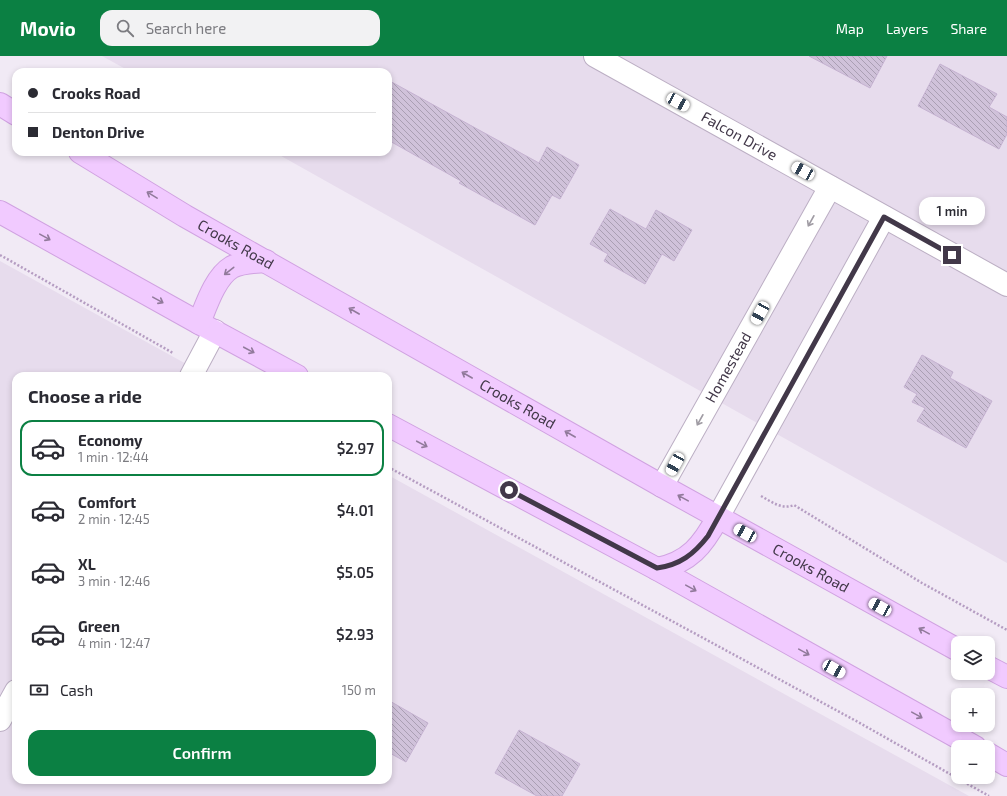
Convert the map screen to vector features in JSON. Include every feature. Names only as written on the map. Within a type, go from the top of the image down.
[{"type":"main road","points":[[0,104],[12,112]]},
{"type":"main road","name":"Crooks Road","points":[[87,156],[185,216],[662,486],[951,646]]},
{"type":"main road","points":[[0,212],[290,372]]},
{"type":"main road","points":[[207,327],[208,299],[220,279],[232,267],[266,261]]},
{"type":"main road","points":[[392,427],[657,568],[963,740]]},
{"type":"main road","points":[[657,568],[671,566],[685,559],[698,549],[708,536],[718,517]]},
{"type":"main road","points":[[995,671],[1007,677]]},
{"type":"main road","points":[[995,758],[1007,765]]},
{"type":"street","name":"Falcon Drive","points":[[595,56],[1007,285]]},
{"type":"street","name":"Homestead","points":[[662,486],[830,187]]},
{"type":"street","points":[[718,517],[884,217]]},
{"type":"street","points":[[191,372],[207,327]]},
{"type":"street","points":[[0,720],[12,698]]},
{"type":"path","points":[[0,255],[163,347]]},
{"type":"path","points":[[392,469],[858,722],[989,796]]},
{"type":"path","points":[[789,507],[794,505],[922,583],[1007,630]]},
{"type":"shaded area","points":[[102,56],[1007,56],[1007,563],[281,156],[392,156],[392,68],[124,68]]},
{"type":"shaded area","points":[[0,261],[201,372],[12,372],[12,784],[392,784],[392,477],[969,796],[0,796]]},
{"type":"building","points":[[809,56],[887,56],[870,88]]},
{"type":"building","points":[[940,64],[997,94],[989,107],[1007,117],[1007,134],[999,149],[918,106]]},
{"type":"building","points":[[392,82],[539,163],[547,147],[579,165],[560,199],[552,195],[535,225],[459,183],[461,181],[392,142]]},
{"type":"building","points":[[610,209],[646,229],[656,210],[692,230],[674,261],[662,254],[645,284],[604,261],[608,254],[590,244]]},
{"type":"building","points":[[922,355],[953,372],[950,378],[992,401],[966,448],[917,421],[925,408],[912,402],[917,394],[904,387]]},
{"type":"building","points":[[392,702],[428,723],[406,762],[392,754]]},
{"type":"building","points":[[519,730],[580,764],[562,796],[537,796],[495,773]]},
{"type":"route","points":[[509,490],[657,568],[671,566],[685,559],[698,549],[708,536],[884,217],[952,255]]}]
